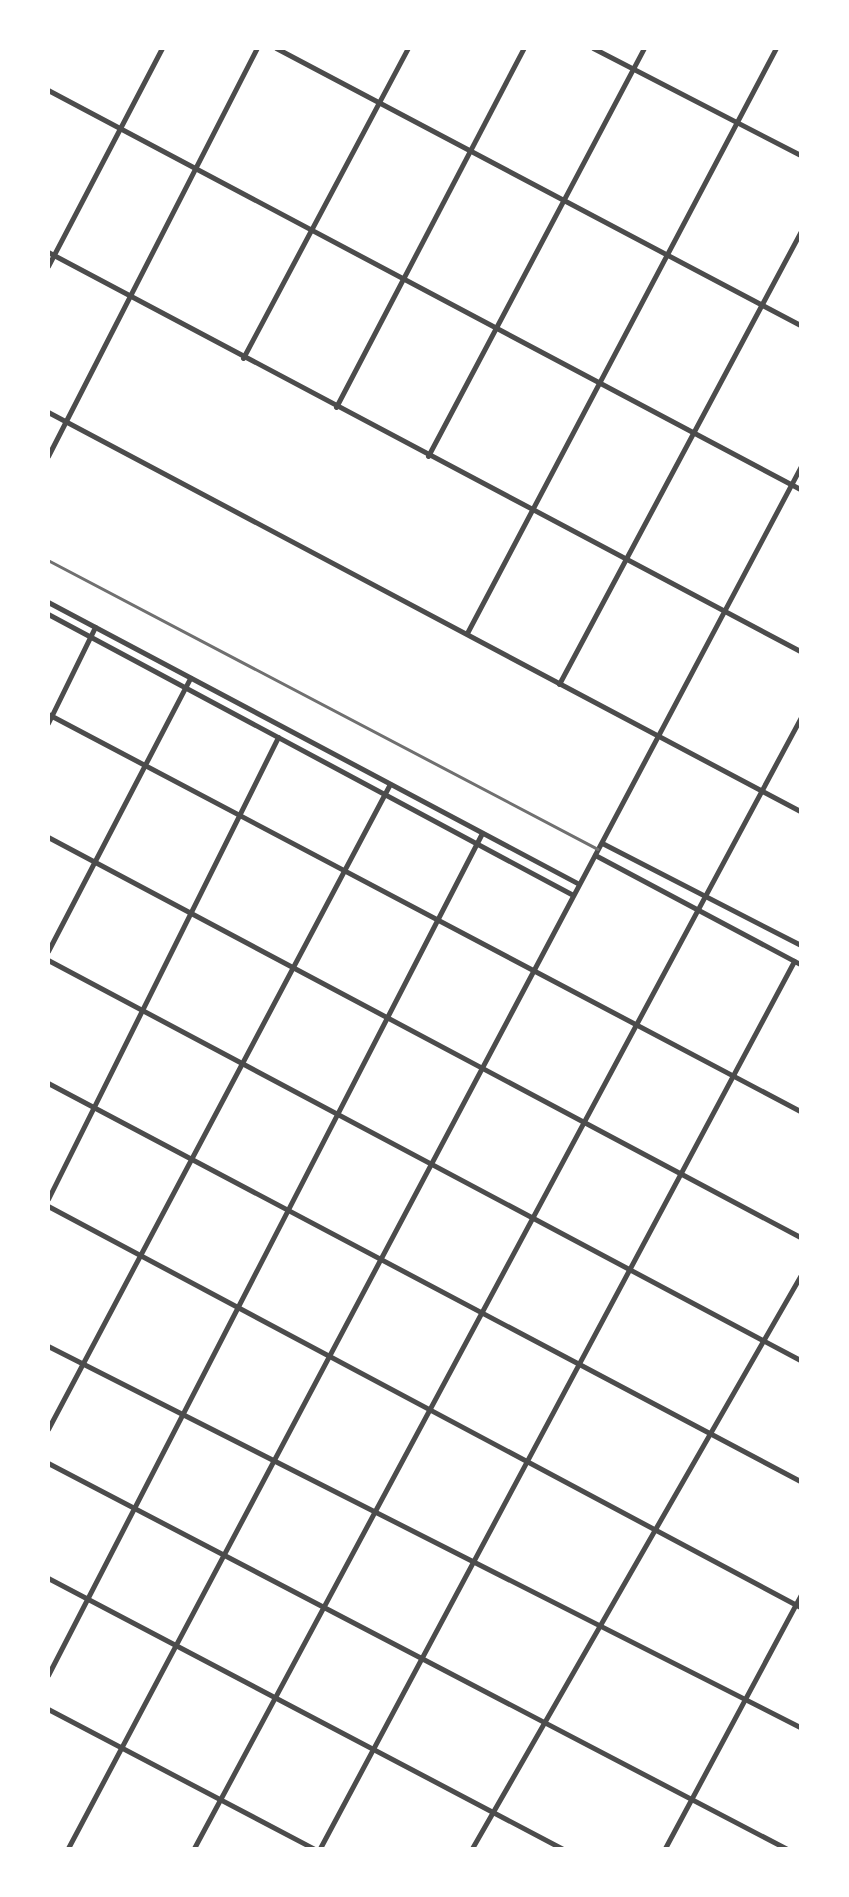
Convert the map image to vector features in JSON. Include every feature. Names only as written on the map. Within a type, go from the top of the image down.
[{"type":"street","points":[[48,266],[50,253],[162,48]]},
{"type":"street","points":[[48,456],[256,48]]},
{"type":"street","points":[[276,48],[802,326]]},
{"type":"street","points":[[243,358],[408,48]]},
{"type":"street","points":[[336,407],[524,48]]},
{"type":"street","points":[[593,48],[802,156]]},
{"type":"street","points":[[428,456],[644,48]]},
{"type":"street","points":[[467,633],[776,48]]},
{"type":"street","points":[[48,90],[802,490]]},
{"type":"street","points":[[559,684],[802,229]]},
{"type":"street","points":[[50,253],[802,652]]},
{"type":"street","points":[[48,412],[802,812]]},
{"type":"street","points":[[67,1850],[802,464]]},
{"type":"street","points":[[48,602],[578,884]]},
{"type":"street","points":[[48,614],[572,895]]},
{"type":"street","points":[[48,724],[96,627]]},
{"type":"street","points":[[48,952],[190,678]]},
{"type":"street","points":[[50,714],[802,1112]]},
{"type":"street","points":[[255,725],[260,715]]},
{"type":"street","points":[[193,1850],[580,1120],[802,715]]},
{"type":"street","points":[[278,738],[48,1202],[798,1607]]},
{"type":"street","points":[[304,751],[309,741]]},
{"type":"street","points":[[48,1429],[390,784]]},
{"type":"street","points":[[48,1675],[482,833]]},
{"type":"street","points":[[48,837],[802,1238]]},
{"type":"street","points":[[602,842],[802,946]]},
{"type":"street","points":[[594,855],[802,965]]},
{"type":"street","points":[[48,960],[802,1361]]},
{"type":"street","points":[[48,1709],[318,1850],[574,1364],[794,960]]},
{"type":"street","points":[[48,1083],[378,1262],[802,1482]]},
{"type":"street","points":[[471,1850],[712,1436],[802,1272]]},
{"type":"street","points":[[48,1346],[802,1728]]},
{"type":"street","points":[[48,1463],[789,1850]]},
{"type":"street","points":[[48,1578],[565,1850]]},
{"type":"street","points":[[664,1850],[798,1607],[802,1593]]},
{"type":"railway","points":[[48,560],[598,849]]}]
